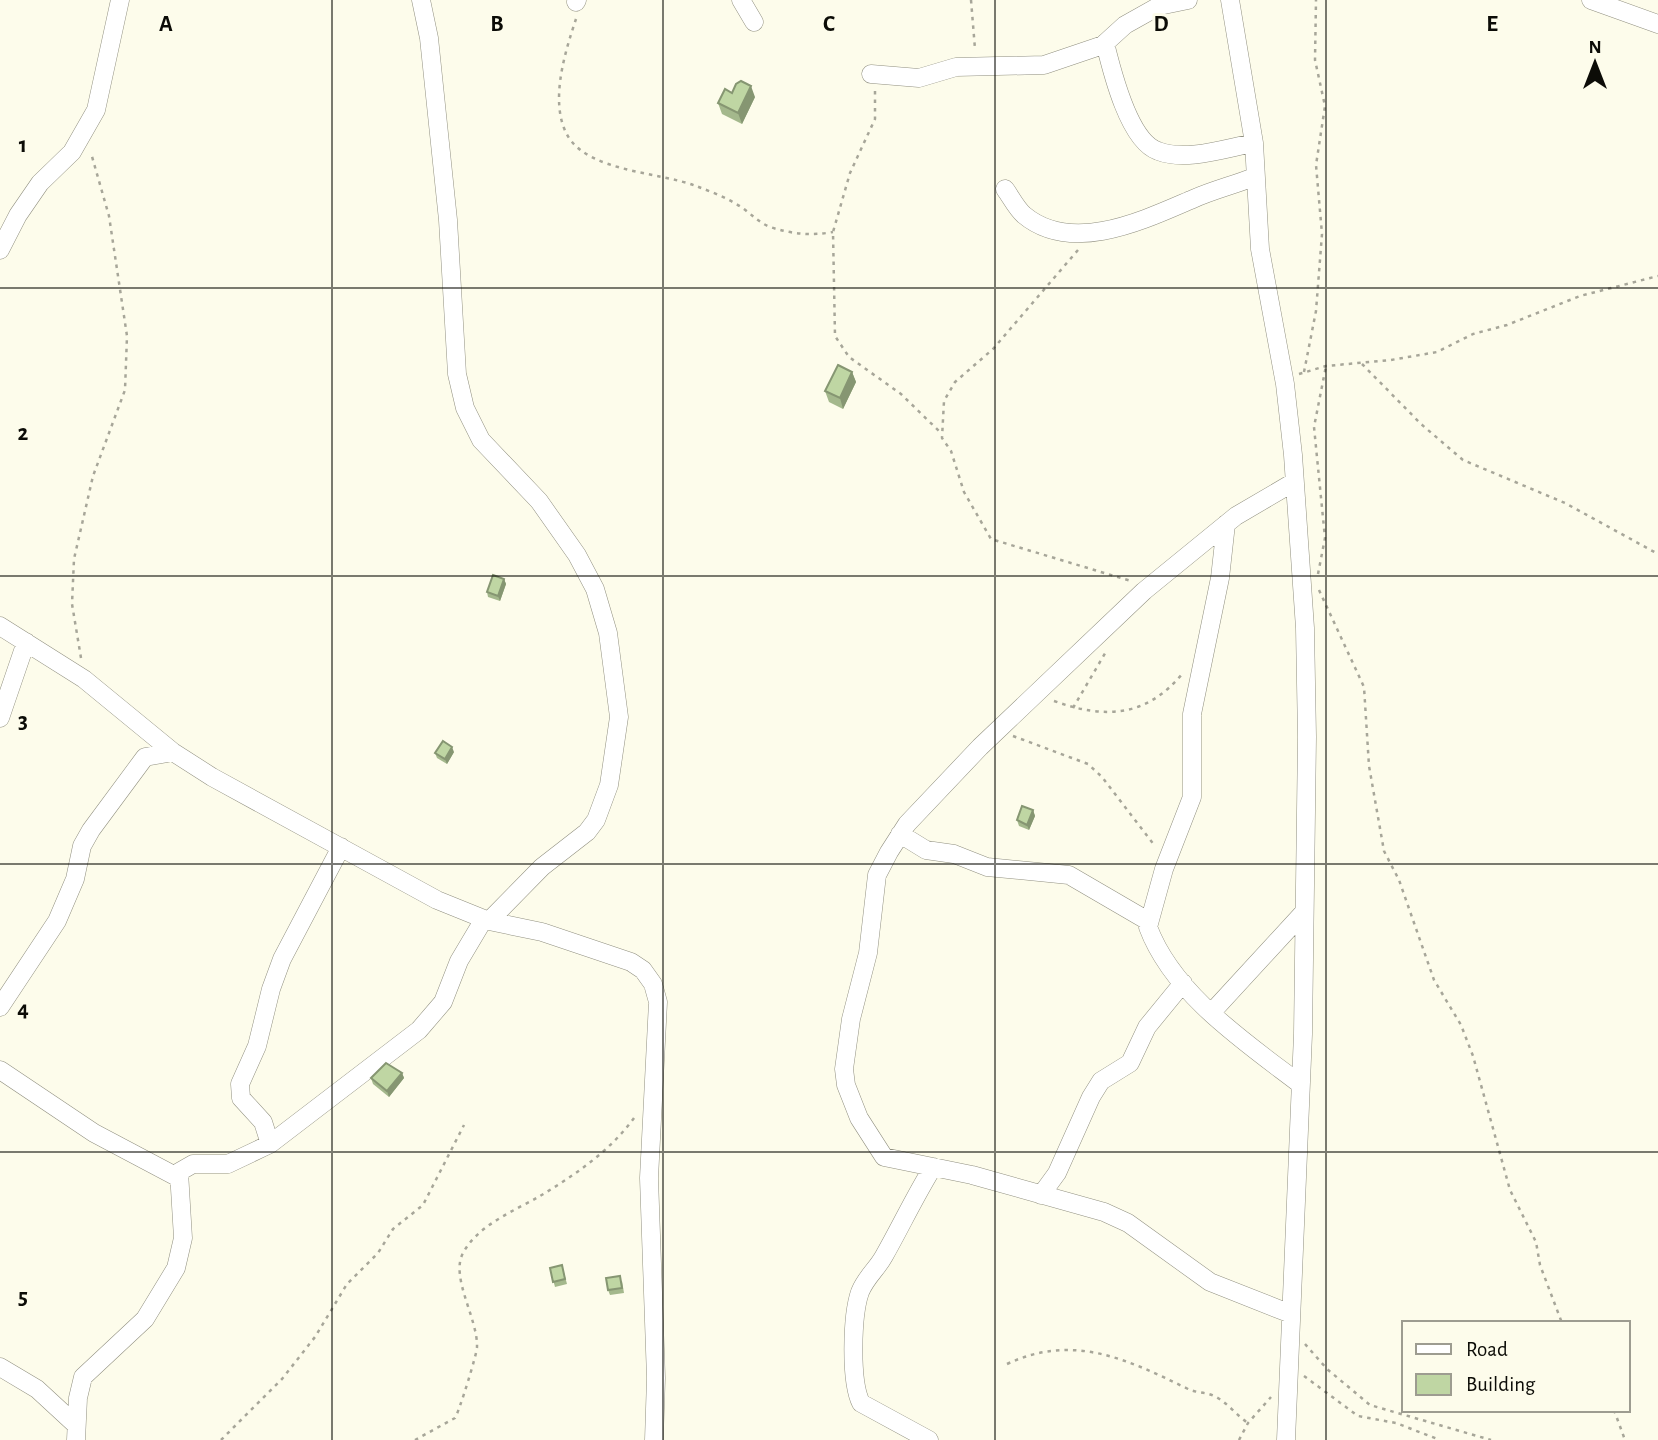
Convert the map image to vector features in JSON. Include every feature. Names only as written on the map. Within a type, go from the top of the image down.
[{"type":"street","points":[[0,250],[18,215],[40,183],[72,152],[96,110],[120,0]]},
{"type":"street","points":[[76,1433],[83,1377],[145,1319],[176,1268],[183,1222],[179,1172],[193,1164],[228,1164],[270,1144],[435,1015],[471,937],[542,867],[587,832],[596,820],[609,785],[619,716],[608,634],[595,589],[577,555],[539,501],[481,440],[465,408],[457,374],[448,220],[429,38],[421,0]]},
{"type":"street","points":[[741,0],[754,22]]},
{"type":"street","points":[[877,75],[926,77],[950,68],[1044,65],[1105,43],[1125,25],[1159,6],[1188,0]]},
{"type":"street","points":[[1230,0],[1254,143],[1260,249],[1284,384],[1305,642],[1300,1084],[1286,1440]]},
{"type":"street","points":[[1591,0],[1658,24]]},
{"type":"street","points":[[1105,43],[1136,131],[1146,145],[1159,152],[1187,154],[1254,143]]},
{"type":"street","points":[[1005,189],[1022,213],[1033,221],[1057,231],[1094,232],[1172,209],[1254,177]]},
{"type":"street","points":[[1291,1322],[1210,1282],[1128,1223],[1086,1205],[933,1167],[895,1162],[878,1152],[853,1102],[844,1069],[851,1019],[867,953],[877,875],[900,834],[980,747],[1148,587],[1226,524],[1267,495],[1294,482]]},
{"type":"street","points":[[1226,524],[1220,578],[1192,714],[1192,797],[1148,921],[1154,945],[1166,964],[1212,1012],[1300,1084]]},
{"type":"street","points":[[0,626],[84,679],[173,752],[212,777],[437,900],[486,920],[592,947],[643,970],[653,984],[658,1002],[649,1178],[656,1378],[654,1440]]},
{"type":"street","points":[[0,718],[26,642]]},
{"type":"street","points":[[0,1007],[57,921],[75,879],[82,846],[91,830],[145,757],[173,752]]},
{"type":"street","points":[[900,834],[926,850],[954,854],[987,867],[1069,875],[1148,921]]},
{"type":"street","points":[[270,1144],[263,1122],[241,1098],[240,1084],[257,1046],[271,989],[282,960],[341,847]]},
{"type":"street","points":[[1212,1012],[1304,912]]},
{"type":"street","points":[[1041,1195],[1057,1173],[1096,1089],[1110,1074],[1130,1063],[1147,1027],[1184,983]]},
{"type":"street","points":[[0,1070],[94,1133],[179,1178]]},
{"type":"street","points":[[929,1440],[918,1431],[861,1403],[855,1385],[855,1323],[856,1305],[865,1280],[881,1261],[912,1200],[933,1167]]},
{"type":"street","points":[[0,1367],[37,1389],[76,1433]]},
{"type":"path","points":[[971,0],[976,66]]},
{"type":"path","points":[[1304,372],[1316,312],[1322,234],[1316,165],[1325,106],[1315,60],[1316,0]]},
{"type":"path","points":[[576,7],[567,47],[561,96],[565,129],[574,143],[606,164],[694,185],[721,197],[768,226],[797,234],[833,232]]},
{"type":"path","points":[[877,75],[875,119],[849,173],[833,232],[835,336],[849,357],[901,394],[942,433],[951,451],[964,492],[991,539],[1148,587]]},
{"type":"path","points":[[84,131],[109,216],[127,336],[125,390],[93,476],[74,559],[72,604],[84,679]]},
{"type":"path","points":[[942,433],[944,401],[950,388],[993,349],[1094,232]]},
{"type":"path","points":[[1284,384],[1304,372],[1326,366],[1437,352],[1473,334],[1507,325],[1580,296],[1658,276]]},
{"type":"path","points":[[1361,363],[1421,425],[1463,460],[1565,503],[1658,554]]},
{"type":"path","points":[[1326,366],[1314,428],[1325,538],[1318,588],[1364,687],[1369,766],[1384,851],[1399,880],[1434,980],[1461,1025],[1473,1056],[1510,1190],[1536,1242],[1540,1265],[1561,1321]]},
{"type":"path","points":[[1073,708],[1110,644]]},
{"type":"path","points":[[1036,693],[1073,708],[1102,714],[1120,713],[1160,696],[1187,668]]},
{"type":"path","points":[[1003,727],[1018,740],[1088,764],[1102,777],[1167,863]]},
{"type":"path","points":[[415,1440],[455,1418],[475,1356],[475,1329],[460,1275],[464,1251],[499,1218],[539,1196],[596,1157],[625,1130],[652,1093]]},
{"type":"path","points":[[221,1440],[282,1379],[315,1337],[347,1284],[378,1253],[393,1229],[423,1205],[464,1125]]},
{"type":"path","points":[[1291,1322],[1327,1369],[1370,1405],[1491,1440]]},
{"type":"path","points":[[1007,1364],[1032,1352],[1054,1348],[1091,1350],[1139,1367],[1191,1391],[1212,1395],[1248,1423]]},
{"type":"path","points":[[1238,1440],[1289,1370],[1358,1416],[1396,1423],[1440,1440]]},
{"type":"path","points":[[1615,1412],[1625,1440]]},
{"type":"building","points":[[741,81],[751,86],[738,113],[718,103],[725,89],[732,93],[736,84]]},
{"type":"building","points":[[838,365],[852,372],[840,398],[825,391]]},
{"type":"building","points":[[493,575],[504,579],[498,596],[487,592]]},
{"type":"building","points":[[443,741],[452,747],[445,759],[435,753]]},
{"type":"building","points":[[1022,806],[1033,810],[1027,825],[1017,820]]},
{"type":"building","points":[[386,1063],[402,1073],[387,1091],[371,1078]]},
{"type":"building","points":[[562,1265],[565,1279],[553,1282],[550,1268]]},
{"type":"building","points":[[620,1276],[622,1288],[608,1290],[606,1278]]}]
